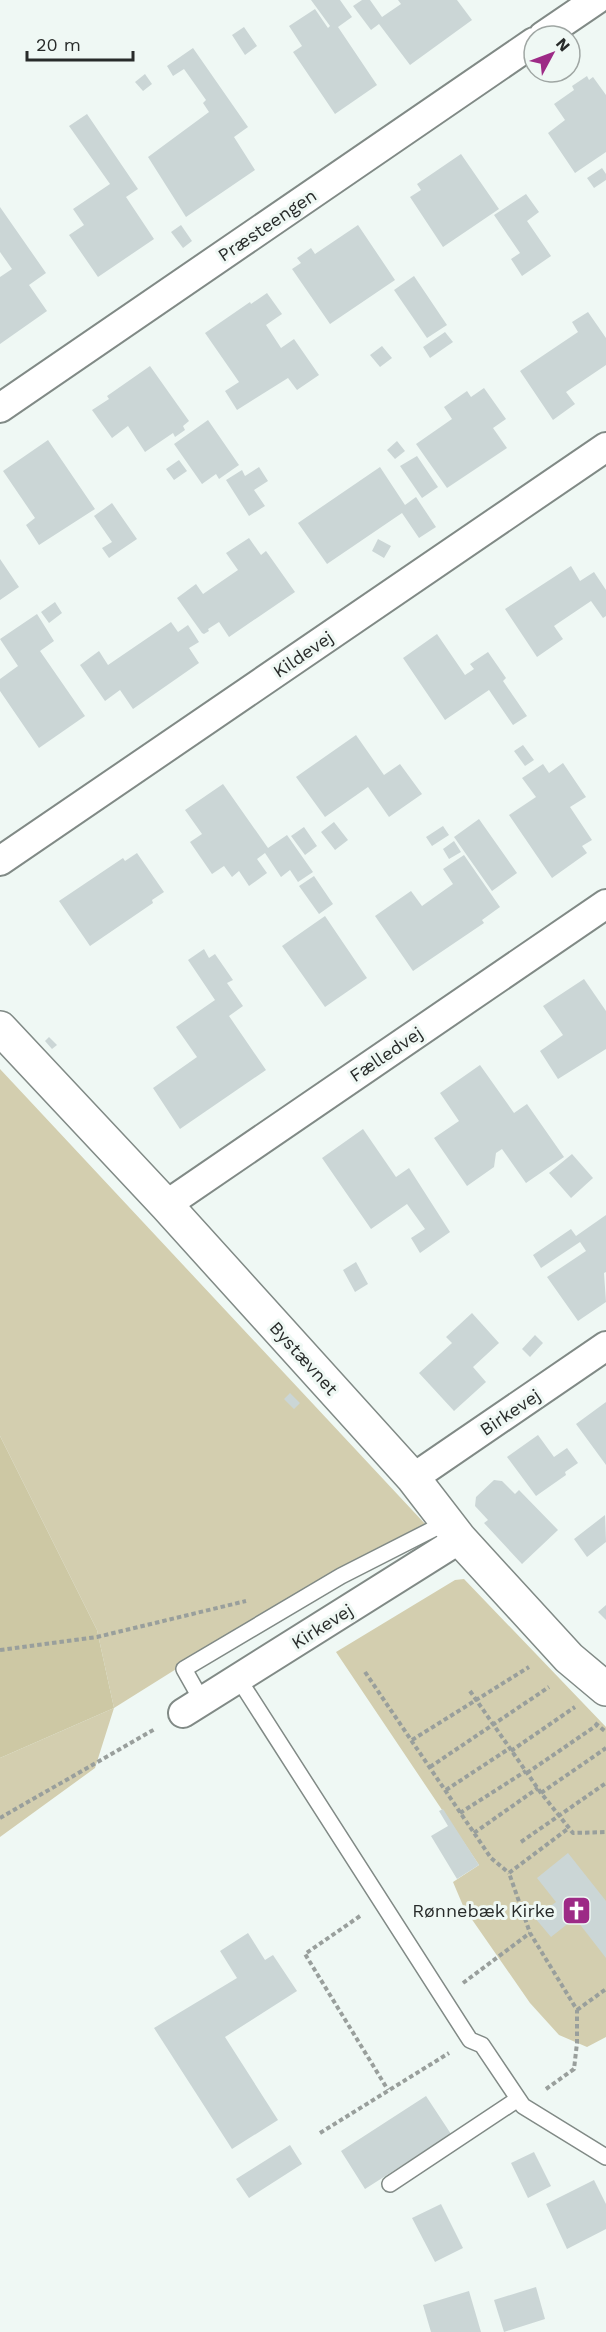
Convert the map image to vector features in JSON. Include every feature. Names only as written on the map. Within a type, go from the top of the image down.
[{"type":"street","points":[[561,24],[596,0]]},
{"type":"street","name":"Præsteengen","points":[[0,408],[522,50]]},
{"type":"street","name":"Kildevej","points":[[0,861],[606,447]]},
{"type":"street","name":"Fælledvej","points":[[166,1205],[606,904]]},
{"type":"street","name":"Bystævnet","points":[[0,1028],[166,1205],[413,1478],[454,1530],[569,1658],[606,1689]]},
{"type":"street","name":"Birkevej","points":[[413,1478],[606,1346]]},
{"type":"street","name":"Kirkevej","points":[[193,1707],[454,1530]]},
{"type":"lane","points":[[193,1707],[184,1670],[297,1600],[341,1576],[454,1530]]},
{"type":"lane","points":[[238,1678],[470,2040],[482,2045],[520,2103],[606,2157]]},
{"type":"lane","points":[[390,2184],[520,2103]]},
{"type":"path","points":[[0,1650],[97,1637],[239,1602],[297,1600]]},
{"type":"path","points":[[412,1740],[535,1663]]},
{"type":"path","points":[[365,1672],[490,1858],[509,1873],[530,1933],[577,2010],[574,2069],[520,2103]]},
{"type":"path","points":[[430,1767],[554,1683]]},
{"type":"path","points":[[470,1691],[541,1793],[573,1833],[606,1832]]},
{"type":"path","points":[[446,1790],[577,1706]]},
{"type":"path","points":[[0,1818],[193,1707]]},
{"type":"path","points":[[460,1813],[597,1725]]},
{"type":"path","points":[[541,1793],[606,1748]]},
{"type":"path","points":[[521,1842],[606,1783]]},
{"type":"path","points":[[474,1833],[538,1788]]},
{"type":"path","points":[[509,1873],[569,1828]]},
{"type":"path","points":[[381,1901],[305,1954],[388,2090]]},
{"type":"path","points":[[442,1997],[530,1933]]},
{"type":"path","points":[[577,2010],[606,1989]]},
{"type":"path","points":[[320,2133],[470,2040]]},
{"type":"shaded area","points":[[0,1069],[427,1526],[296,1594],[114,1708],[97,1630],[0,1436]]},
{"type":"shaded area","points":[[0,1436],[97,1630],[114,1708],[0,1758]]},
{"type":"shaded area","points":[[464,1579],[606,1727],[606,2037],[587,2047],[559,2035],[530,2003],[464,1908],[453,1882],[479,1865],[336,1652],[455,1580]]},
{"type":"shaded area","points":[[114,1708],[95,1768],[0,1837],[0,1758]]},
{"type":"building","points":[[311,0],[340,0],[352,17],[338,27],[377,85],[335,114],[293,52],[302,46],[289,26],[315,9],[328,28],[330,26]]},
{"type":"building","points":[[362,0],[370,0],[382,17],[401,4],[398,0],[457,0],[472,20],[410,65],[379,24],[371,30],[353,6]]},
{"type":"building","points":[[244,27],[257,46],[245,55],[232,35]]},
{"type":"building","points":[[193,48],[248,127],[234,137],[255,170],[186,217],[148,157],[209,112],[203,103],[206,100],[184,69],[173,76],[167,66]]},
{"type":"building","points":[[145,74],[152,84],[143,91],[135,82]]},
{"type":"building","points":[[587,76],[589,80],[593,77],[606,95],[606,152],[575,173],[548,133],[565,120],[554,104],[574,90],[572,86],[582,84],[582,79]]},
{"type":"building","points":[[87,114],[138,189],[126,197],[154,239],[98,277],[69,235],[84,225],[73,209],[110,184],[69,126]]},
{"type":"building","points":[[461,154],[499,209],[443,247],[410,197],[421,190],[417,184]]},
{"type":"building","points":[[602,168],[606,174],[606,180],[594,188],[587,178]]},
{"type":"building","points":[[526,194],[539,212],[527,221],[551,256],[522,276],[511,259],[520,253],[494,215]]},
{"type":"building","points":[[0,207],[46,273],[29,285],[47,311],[0,344],[0,277],[12,269],[0,252]]},
{"type":"building","points":[[181,225],[192,241],[183,248],[171,232]]},
{"type":"building","points":[[358,225],[395,280],[330,324],[292,269],[301,263],[297,258],[311,248],[315,254]]},
{"type":"building","points":[[414,276],[447,325],[427,338],[394,290]]},
{"type":"building","points":[[267,293],[282,314],[266,325],[281,348],[294,339],[319,375],[297,390],[288,378],[237,410],[225,391],[239,382],[205,333]]},
{"type":"building","points":[[588,312],[606,338],[606,365],[566,392],[575,404],[553,420],[520,371],[578,332],[572,322]]},
{"type":"building","points":[[445,332],[453,342],[430,358],[423,347]]},
{"type":"building","points":[[382,346],[392,358],[380,367],[370,355]]},
{"type":"building","points":[[150,366],[189,421],[183,426],[185,430],[175,437],[173,433],[145,452],[128,426],[112,438],[92,410],[109,399],[107,396]]},
{"type":"building","points":[[484,388],[506,419],[493,428],[507,448],[447,488],[416,444],[452,419],[444,407],[467,391],[471,397]]},
{"type":"building","points":[[208,420],[239,465],[219,479],[216,474],[202,484],[174,444]]},
{"type":"building","points":[[48,440],[95,509],[39,545],[26,525],[35,518],[3,471]]},
{"type":"building","points":[[397,441],[405,451],[395,459],[387,450]]},
{"type":"building","points":[[417,456],[438,487],[422,498],[400,466]]},
{"type":"building","points":[[179,460],[187,471],[174,480],[166,469]]},
{"type":"building","points":[[259,467],[268,481],[254,490],[265,506],[249,516],[226,480],[242,470],[245,476]]},
{"type":"building","points":[[380,467],[405,505],[416,497],[436,527],[419,538],[402,513],[327,564],[298,523]]},
{"type":"building","points":[[112,503],[137,539],[109,558],[102,548],[112,542],[94,516]]},
{"type":"building","points":[[249,538],[261,555],[266,551],[295,592],[229,637],[219,622],[204,634],[177,598],[196,584],[203,594],[238,570],[226,553]]},
{"type":"building","points":[[378,539],[391,546],[384,558],[372,551]]},
{"type":"building","points":[[0,559],[19,587],[0,600]]},
{"type":"building","points":[[571,566],[580,581],[594,572],[606,590],[606,616],[603,618],[591,601],[554,626],[563,639],[537,657],[505,609]]},
{"type":"building","points":[[55,602],[62,613],[49,623],[41,612]]},
{"type":"building","points":[[37,614],[54,641],[40,651],[85,716],[39,748],[0,691],[0,679],[18,666],[0,639]]},
{"type":"building","points":[[171,622],[178,632],[188,625],[199,642],[189,648],[199,663],[133,709],[120,690],[105,701],[80,665],[99,651],[108,665]]},
{"type":"building","points":[[437,634],[465,675],[474,669],[470,664],[488,652],[506,678],[503,681],[527,716],[513,725],[489,690],[445,720],[403,658]]},
{"type":"building","points":[[356,735],[384,775],[400,764],[422,794],[389,817],[368,787],[325,817],[296,777]]},
{"type":"building","points":[[523,745],[534,760],[525,766],[514,751]]},
{"type":"building","points":[[563,763],[586,797],[570,807],[592,840],[582,846],[587,853],[552,878],[509,815],[536,797],[522,778],[543,764],[549,773]]},
{"type":"building","points":[[223,784],[268,848],[287,835],[313,872],[298,882],[290,870],[281,877],[265,853],[257,859],[267,873],[249,886],[239,871],[232,877],[224,866],[212,874],[190,842],[202,834],[185,810]]},
{"type":"building","points":[[479,819],[517,873],[492,891],[454,837]]},
{"type":"building","points":[[334,822],[348,840],[335,850],[321,832]]},
{"type":"building","points":[[443,826],[449,835],[432,846],[426,837]]},
{"type":"building","points":[[304,827],[317,846],[305,855],[291,836]]},
{"type":"building","points":[[454,841],[461,852],[449,859],[443,849]]},
{"type":"building","points":[[137,853],[164,892],[152,900],[153,903],[90,946],[59,901],[123,858],[125,861]]},
{"type":"building","points":[[464,855],[500,907],[482,920],[484,923],[413,971],[375,916],[411,891],[422,906],[453,884],[443,869]]},
{"type":"building","points":[[314,876],[333,904],[319,914],[299,886]]},
{"type":"building","points":[[325,916],[367,978],[325,1007],[282,946]]},
{"type":"building","points":[[204,949],[209,958],[215,954],[233,980],[227,983],[243,1006],[229,1016],[266,1070],[180,1129],[153,1088],[197,1057],[176,1027],[215,1000],[188,960]]},
{"type":"building","points":[[584,979],[606,1011],[606,1049],[558,1079],[540,1051],[563,1035],[543,1006]]},
{"type":"building","points":[[49,1037],[57,1045],[52,1049],[45,1041]]},
{"type":"building","points":[[480,1065],[514,1113],[527,1104],[564,1157],[526,1183],[502,1149],[496,1153],[494,1167],[467,1186],[434,1138],[459,1121],[440,1093]]},
{"type":"building","points":[[363,1129],[396,1177],[409,1168],[450,1232],[420,1253],[411,1238],[425,1229],[407,1204],[371,1229],[322,1158]]},
{"type":"building","points":[[572,1154],[593,1178],[571,1198],[549,1173]]},
{"type":"building","points":[[606,1215],[606,1272],[604,1273],[606,1302],[578,1321],[547,1277],[586,1251],[580,1242],[541,1268],[533,1255],[571,1229],[576,1236]]},
{"type":"building","points":[[356,1262],[368,1284],[355,1292],[343,1270]]},
{"type":"building","points":[[472,1313],[499,1343],[473,1367],[486,1382],[454,1411],[419,1373],[452,1343],[446,1337]]},
{"type":"building","points":[[535,1335],[543,1343],[530,1357],[522,1349]]},
{"type":"building","points":[[290,1393],[300,1403],[294,1409],[284,1399]]},
{"type":"building","points":[[606,1402],[606,1465],[576,1424]]},
{"type":"building","points":[[538,1435],[554,1457],[567,1448],[578,1463],[565,1472],[566,1475],[536,1496],[507,1457]]},
{"type":"building","points":[[494,1480],[502,1481],[515,1494],[519,1490],[558,1530],[522,1564],[484,1523],[488,1520],[475,1506],[476,1497]]},
{"type":"building","points":[[605,1515],[606,1542],[587,1557],[574,1539]]},
{"type":"building","points":[[606,1605],[606,1620],[598,1612]]},
{"type":"building","points":[[443,1809],[479,1865],[457,1879],[431,1836],[448,1826],[439,1811]]},
{"type":"building","name":"Rønnebæk Kirke","points":[[568,1853],[606,1901],[606,1958],[575,1918],[551,1937],[535,1918],[556,1902],[537,1878]]},
{"type":"building","points":[[248,1933],[265,1960],[273,1955],[297,1991],[225,2037],[278,2120],[232,2149],[154,2028],[237,1978],[220,1951]]},
{"type":"building","points":[[426,2096],[451,2134],[365,2189],[341,2151]]},
{"type":"building","points":[[290,2145],[302,2164],[249,2198],[236,2179]]},
{"type":"building","points":[[534,2152],[551,2186],[528,2198],[511,2163]]},
{"type":"building","points":[[594,2180],[606,2204],[606,2229],[567,2249],[546,2204]]},
{"type":"building","points":[[441,2204],[463,2248],[435,2262],[412,2218]]},
{"type":"building","points":[[536,2287],[545,2319],[504,2332],[494,2300]]},
{"type":"building","points":[[469,2291],[481,2332],[431,2332],[423,2305]]},
{"type":"place","name":"Rønnebæk Kirke","points":[[576,1910]]}]
